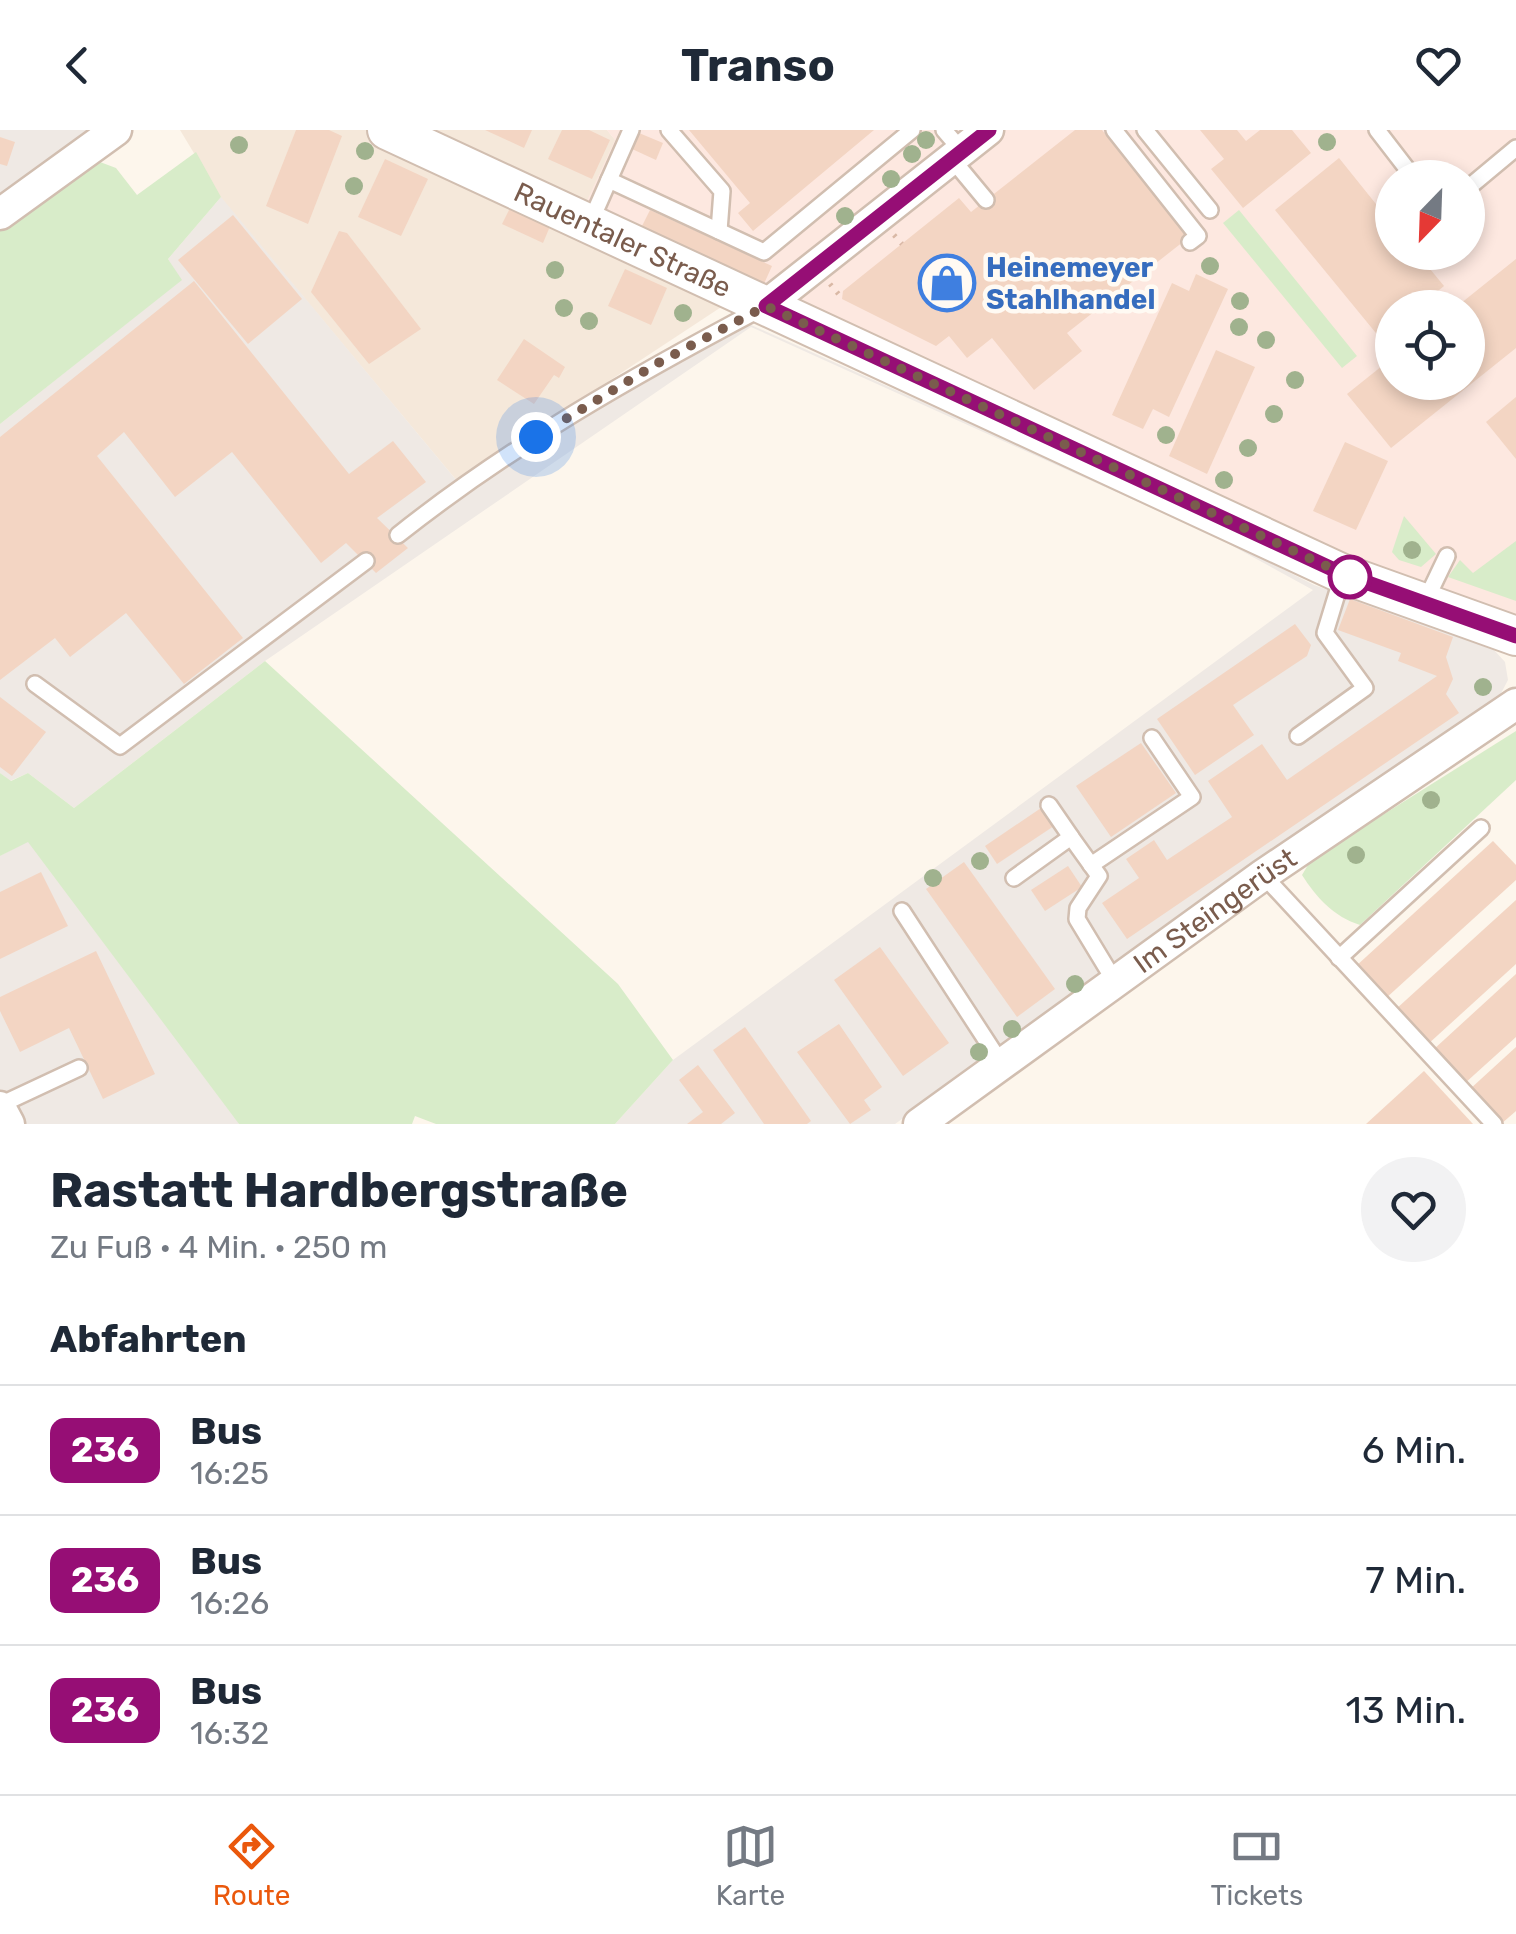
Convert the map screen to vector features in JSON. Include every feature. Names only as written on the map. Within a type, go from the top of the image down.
[{"type":"street","points":[[0,214],[116,130]]},
{"type":"street","name":"Rauentaler Straße","points":[[387,130],[590,224],[763,316],[1343,574],[1516,636]]},
{"type":"street","points":[[763,316],[953,146],[988,130]]},
{"type":"street","name":"Im Steingerüst","points":[[919,1124],[1263,875],[1516,704]]},
{"type":"street","points":[[0,1106],[8,1124]]},
{"type":"lane","points":[[590,224],[631,130]]},
{"type":"lane","points":[[669,130],[722,191],[718,231]]},
{"type":"lane","points":[[609,180],[764,252],[912,130]]},
{"type":"lane","points":[[1114,130],[1198,236],[1190,242]]},
{"type":"lane","points":[[1145,130],[1210,210]]},
{"type":"lane","points":[[1377,130],[1400,160]]},
{"type":"lane","points":[[953,146],[986,200]]},
{"type":"lane","points":[[1485,174],[1516,148]]},
{"type":"lane","points":[[398,536],[475,474],[658,363],[763,316]]},
{"type":"lane","points":[[1424,604],[1447,556]]},
{"type":"lane","points":[[35,684],[120,746],[366,560]]},
{"type":"lane","points":[[1298,736],[1365,688],[1325,633],[1343,574]]},
{"type":"lane","points":[[1091,865],[1192,796],[1152,738]]},
{"type":"lane","points":[[1049,805],[1099,876],[1078,908],[1077,920],[1114,980]]},
{"type":"lane","points":[[1340,958],[1481,828]]},
{"type":"lane","points":[[1014,878],[1072,837]]},
{"type":"lane","points":[[1263,875],[1494,1124]]},
{"type":"lane","points":[[902,911],[1001,1063]]},
{"type":"lane","points":[[0,1106],[78,1068]]},
{"type":"shaded area","points":[[0,130],[132,130],[0,224]]},
{"type":"shaded area","points":[[180,130],[607,130],[741,294],[457,481],[221,198]]},
{"type":"shaded area","points":[[607,130],[1516,130],[1516,622],[1347,560],[585,205],[615,140]]},
{"type":"shaded area","points":[[221,197],[457,481],[471,468],[749,324],[1205,529],[1314,585],[1494,650],[1505,662],[1508,680],[1498,699],[1255,864],[895,1124],[615,1124],[673,1060],[1313,590],[1218,538],[751,327],[265,661],[74,808],[28,773],[10,781],[0,773],[0,424],[181,280],[168,259]]},
{"type":"shaded area","points":[[28,841],[239,1124],[0,1124],[0,856]]},
{"type":"green space","points":[[196,152],[221,197],[168,259],[182,280],[0,424],[0,224],[92,159],[116,168],[137,195]]},
{"type":"green space","points":[[1239,210],[1357,356],[1342,368],[1223,223]]},
{"type":"green space","points":[[1404,516],[1436,554],[1421,567],[1399,560],[1392,552]]},
{"type":"green space","points":[[1516,541],[1516,601],[1448,577],[1460,560],[1473,573]]},
{"type":"green space","points":[[265,661],[618,984],[673,1060],[615,1124],[436,1124],[415,1116],[412,1124],[239,1124],[28,842],[0,856],[0,773],[11,781],[28,773],[74,808]]},
{"type":"green space","points":[[1516,731],[1516,780],[1360,925],[1334,911],[1313,891],[1302,875],[1311,860]]},
{"type":"building","points":[[296,130],[329,130],[342,136],[308,224],[266,206]]},
{"type":"building","points":[[485,130],[532,130],[524,148]]},
{"type":"building","points":[[562,130],[589,130],[610,140],[592,179],[548,159]]},
{"type":"building","points":[[689,130],[874,130],[753,231],[738,213],[750,203]]},
{"type":"building","points":[[1075,130],[1102,130],[1188,238],[1067,333],[1082,351],[1034,390],[992,338],[967,358],[949,336],[936,346],[842,299],[843,291],[959,198],[971,212]]},
{"type":"building","points":[[1200,130],[1237,130],[1246,141],[1260,130],[1292,130],[1311,153],[1243,208],[1211,169],[1224,159]]},
{"type":"building","points":[[639,133],[663,143],[656,160],[632,149]]},
{"type":"building","points":[[0,137],[15,142],[7,166],[0,164]]},
{"type":"building","points":[[1339,158],[1375,203],[1375,270],[1431,270],[1444,286],[1439,290],[1375,290],[1375,332],[1275,210]]},
{"type":"building","points":[[385,159],[428,179],[401,236],[358,217]]},
{"type":"building","points":[[511,206],[551,224],[543,243],[502,224]]},
{"type":"building","points":[[650,210],[772,266],[763,286],[640,230]]},
{"type":"building","points":[[233,215],[302,299],[248,344],[178,260]]},
{"type":"building","points":[[339,231],[347,233],[421,329],[369,364],[311,292]]},
{"type":"building","points":[[1516,259],[1516,348],[1485,373],[1485,290],[1477,290]]},
{"type":"building","points":[[625,269],[667,288],[651,325],[608,306]]},
{"type":"building","points":[[1196,274],[1228,289],[1169,417],[1153,409],[1143,429],[1112,415],[1172,283],[1189,291]]},
{"type":"building","points":[[194,281],[349,474],[393,441],[426,482],[377,518],[408,548],[376,573],[346,543],[321,563],[232,452],[175,497],[124,432],[97,456],[243,638],[184,684],[126,613],[70,657],[55,638],[0,680],[0,437]]},
{"type":"building","points":[[524,339],[565,367],[559,378],[554,375],[534,404],[497,380]]},
{"type":"building","points":[[1216,350],[1255,367],[1207,474],[1169,456]]},
{"type":"building","points":[[1375,372],[1375,400],[1451,400],[1391,448],[1347,394]]},
{"type":"building","points":[[1516,397],[1516,459],[1486,422]]},
{"type":"building","points":[[1345,442],[1388,461],[1356,530],[1313,511]]},
{"type":"building","points":[[1350,599],[1453,637],[1446,657],[1453,679],[1446,694],[1459,713],[1127,939],[1102,903],[1139,878],[1126,859],[1154,840],[1167,860],[1232,817],[1208,781],[1262,744],[1287,780],[1437,676],[1398,661],[1401,653],[1338,630]]},
{"type":"building","points":[[1295,624],[1311,645],[1307,656],[1233,705],[1254,735],[1195,775],[1157,719]]},
{"type":"building","points":[[0,697],[46,732],[12,776],[0,767]]},
{"type":"building","points":[[1141,743],[1176,793],[1111,837],[1076,786]]},
{"type":"building","points":[[1041,808],[1054,826],[997,864],[985,846]]},
{"type":"building","points":[[1493,841],[1516,865],[1516,880],[1385,999],[1355,967]]},
{"type":"building","points":[[964,862],[1055,989],[1017,1017],[926,889]]},
{"type":"building","points":[[1068,866],[1082,887],[1045,911],[1031,890]]},
{"type":"building","points":[[41,872],[68,926],[0,959],[0,892]]},
{"type":"building","points":[[1516,900],[1516,964],[1427,1045],[1395,1010]]},
{"type":"building","points":[[880,947],[949,1043],[903,1076],[834,980]]},
{"type":"building","points":[[96,951],[155,1074],[103,1099],[69,1028],[20,1052],[0,1011],[0,997]]},
{"type":"building","points":[[1516,974],[1516,1037],[1464,1084],[1433,1050]]},
{"type":"building","points":[[839,1024],[882,1087],[864,1100],[871,1110],[850,1124],[797,1052]]},
{"type":"building","points":[[745,1027],[811,1121],[807,1124],[764,1124],[713,1050]]},
{"type":"building","points":[[1516,1047],[1516,1111],[1501,1124],[1469,1090]]},
{"type":"building","points":[[698,1065],[735,1113],[721,1124],[687,1124],[703,1112],[679,1080]]},
{"type":"building","points":[[1424,1071],[1473,1124],[1366,1124]]},
{"type":"bus line","name":"236","points":[[989,130],[766,306],[1343,574],[1516,636]]},
{"type":"place","name":"Heinemeyer Stahlhandel","points":[[947,283]]},
{"type":"route","points":[[536,437],[658,363],[766,306],[1350,577]]}]
